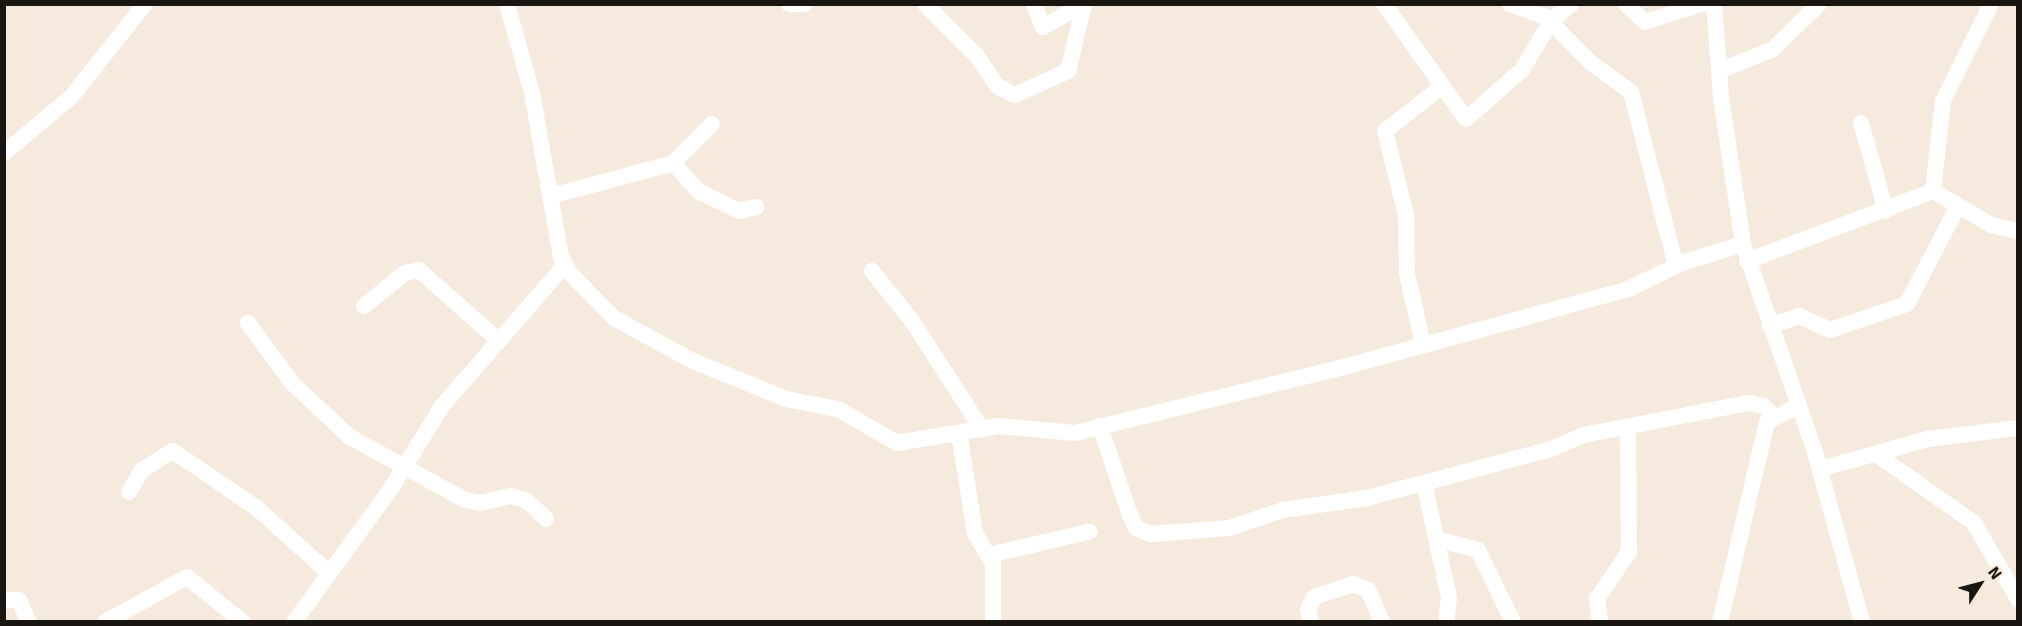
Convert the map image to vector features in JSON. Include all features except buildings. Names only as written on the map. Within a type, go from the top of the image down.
[{"type":"street","points":[[4,153],[70,97],[145,4]]},
{"type":"street","points":[[507,4],[532,93],[565,265],[614,318],[693,361],[786,399],[838,409],[897,443],[1010,426],[1061,434],[1100,426],[1626,290],[1676,266],[1743,244]]},
{"type":"street","points":[[789,4],[805,4]]},
{"type":"street","points":[[925,4],[977,56],[997,86],[1015,95],[1068,71],[1084,5]]},
{"type":"street","points":[[1034,4],[1043,27],[1084,5]]},
{"type":"street","points":[[1384,4],[1459,116],[1472,117],[1522,70],[1551,21],[1571,4]]},
{"type":"street","points":[[1510,4],[1551,21],[1591,63],[1631,92],[1676,266]]},
{"type":"street","points":[[1626,4],[1645,22],[1701,4]]},
{"type":"street","points":[[1714,4],[1719,71],[1747,261],[1820,469],[1862,621]]},
{"type":"street","points":[[1719,71],[1773,49],[1819,4]]},
{"type":"street","points":[[1933,191],[1943,101],[1991,4]]},
{"type":"street","points":[[1422,344],[1407,274],[1406,215],[1385,131],[1440,88]]},
{"type":"street","points":[[1861,123],[1886,211]]},
{"type":"street","points":[[551,196],[673,163],[712,124]]},
{"type":"street","points":[[673,163],[698,192],[739,212],[757,207]]},
{"type":"street","points":[[1933,191],[2001,229],[2018,231]]},
{"type":"street","points":[[1747,261],[1886,211],[1933,191]]},
{"type":"street","points":[[1770,326],[1798,316],[1814,327],[1830,330],[1907,304],[1958,206]]},
{"type":"street","points":[[294,621],[404,467],[442,406],[565,265]]},
{"type":"street","points":[[364,306],[405,273],[419,270],[499,341]]},
{"type":"street","points":[[872,271],[912,321],[982,429]]},
{"type":"street","points":[[248,323],[292,383],[338,428],[465,500],[527,501],[546,519]]},
{"type":"street","points":[[1100,426],[1130,515],[1142,532],[1229,528],[1283,510],[1424,483],[1584,435],[1628,429],[1749,403],[1764,406],[1772,415]]},
{"type":"street","points":[[1772,415],[1798,406]]},
{"type":"street","points":[[1720,621],[1772,415]]},
{"type":"street","points":[[1820,469],[1928,439],[2018,428]]},
{"type":"street","points":[[1600,621],[1599,593],[1629,552],[1628,429]]},
{"type":"street","points":[[959,433],[975,533],[989,555],[993,621]]},
{"type":"street","points":[[129,492],[142,470],[173,451],[258,509],[329,573]]},
{"type":"street","points":[[1876,454],[1974,523],[2018,599]]},
{"type":"street","points":[[1424,483],[1449,598],[1446,621]]},
{"type":"street","points":[[989,555],[1089,532]]},
{"type":"street","points":[[1437,539],[1478,550],[1513,621]]},
{"type":"street","points":[[105,621],[187,577],[243,621]]},
{"type":"street","points":[[1311,621],[1308,610],[1314,597],[1353,584],[1368,590],[1382,621]]},
{"type":"street","points":[[4,600],[19,600],[29,621]]}]
